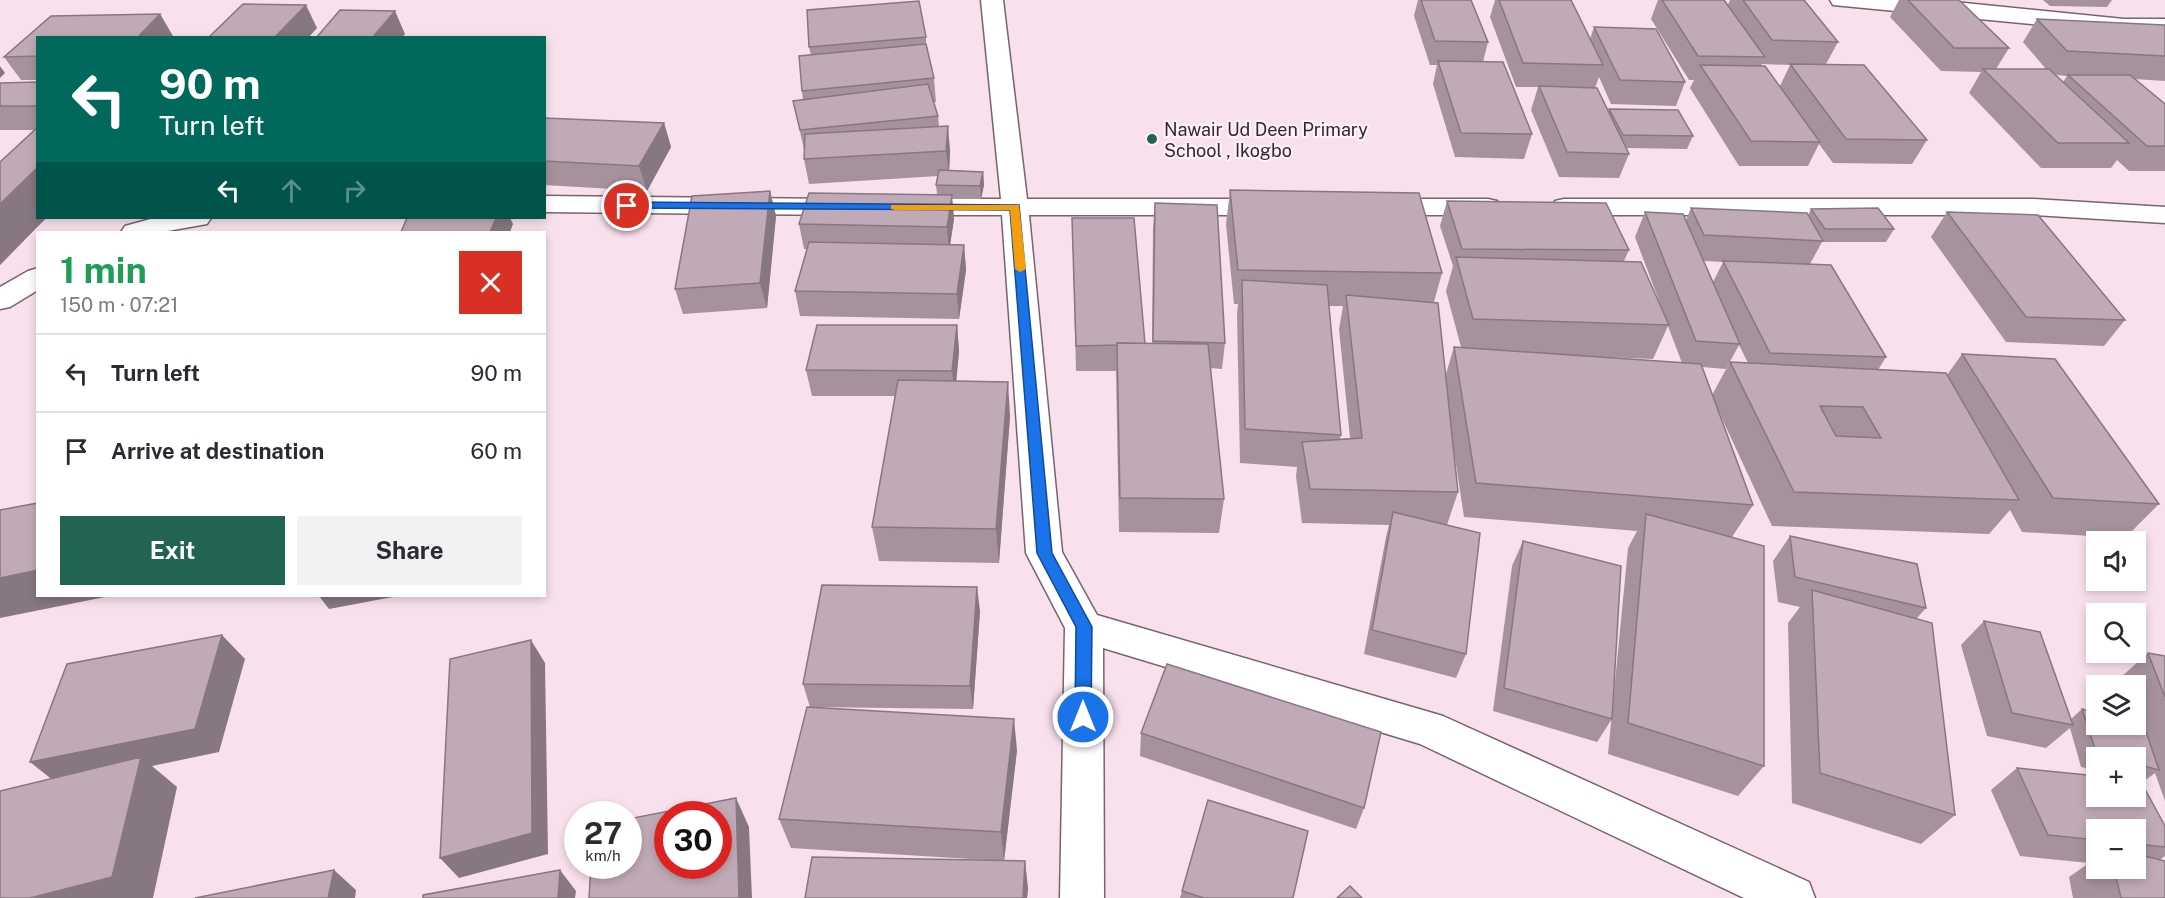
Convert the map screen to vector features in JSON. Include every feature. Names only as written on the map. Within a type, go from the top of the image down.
[{"type":"street","points":[[992,0],[1015,207],[1044,553],[1084,627],[1082,898]]},
{"type":"street","points":[[1840,0],[1882,1],[2124,26],[2165,26]]},
{"type":"street","points":[[546,204],[1298,207]]},
{"type":"street","points":[[1357,207],[2034,207],[2165,215]]},
{"type":"street","points":[[138,231],[178,219]]},
{"type":"street","points":[[0,300],[36,279]]},
{"type":"street","points":[[1084,627],[1428,729],[1793,898]]},
{"type":"building","points":[[1421,0],[1471,0],[1488,42],[1435,41]]},
{"type":"building","points":[[1499,0],[1571,0],[1603,65],[1523,63]]},
{"type":"building","points":[[1662,0],[1724,0],[1765,57],[1698,56]]},
{"type":"building","points":[[1743,0],[1804,0],[1838,42],[1772,40]]},
{"type":"building","points":[[1908,0],[1959,0],[2009,48],[1954,48]]},
{"type":"building","points":[[919,1],[926,37],[809,47],[807,10]]},
{"type":"building","points":[[243,4],[306,5],[276,36],[210,36]]},
{"type":"building","points":[[340,10],[395,11],[374,36],[318,36]]},
{"type":"building","points":[[160,14],[139,36],[36,36],[36,56],[4,57],[51,16]]},
{"type":"building","points":[[2037,19],[2165,25],[2165,56],[2067,51]]},
{"type":"building","points":[[1594,27],[1656,29],[1685,82],[1620,80]]},
{"type":"building","points":[[926,44],[934,78],[802,91],[799,56]]},
{"type":"building","points":[[1438,61],[1503,62],[1532,134],[1461,133]]},
{"type":"building","points":[[1790,64],[1864,65],[1927,140],[1846,139]]},
{"type":"building","points":[[1700,65],[1765,66],[1820,142],[1751,141]]},
{"type":"building","points":[[1983,69],[2049,69],[2129,143],[2058,143]]},
{"type":"building","points":[[2068,75],[2130,75],[2165,104],[2165,146],[2147,146]]},
{"type":"building","points":[[36,82],[36,106],[0,106],[0,83]]},
{"type":"building","points":[[928,84],[938,116],[800,130],[793,101]]},
{"type":"building","points":[[1539,86],[1597,88],[1629,154],[1567,152]]},
{"type":"building","points":[[1609,109],[1678,110],[1693,136],[1623,135]]},
{"type":"building","points":[[546,118],[664,123],[639,166],[546,161]]},
{"type":"building","points":[[948,126],[946,151],[804,159],[805,134]]},
{"type":"building","points":[[36,129],[36,169],[0,204],[0,162]]},
{"type":"building","points":[[939,170],[983,172],[980,186],[936,185]]},
{"type":"building","points":[[1230,190],[1419,193],[1442,273],[1238,270]]},
{"type":"building","points":[[770,191],[760,283],[675,289],[692,196]]},
{"type":"building","points":[[809,193],[952,195],[947,227],[799,224]]},
{"type":"building","points":[[1447,201],[1606,203],[1629,250],[1462,249]]},
{"type":"building","points":[[1155,203],[1217,205],[1225,343],[1153,341]]},
{"type":"building","points":[[1691,208],[1807,213],[1823,241],[1704,235]]},
{"type":"building","points":[[1878,208],[1894,229],[1825,229],[1811,209]]},
{"type":"building","points":[[1645,212],[1683,214],[1740,344],[1696,341]]},
{"type":"building","points":[[1947,212],[2038,215],[2125,320],[2026,317]]},
{"type":"building","points":[[1072,218],[1134,218],[1145,344],[1117,343],[1117,345],[1076,346]]},
{"type":"building","points":[[407,219],[496,219],[490,231],[401,231]]},
{"type":"building","points":[[809,242],[964,245],[957,294],[795,291]]},
{"type":"building","points":[[1456,257],[1641,262],[1669,325],[1473,319]]},
{"type":"building","points":[[1723,261],[1831,265],[1886,357],[1770,353]]},
{"type":"building","points":[[1242,280],[1327,285],[1341,435],[1245,429]]},
{"type":"building","points":[[1346,295],[1438,303],[1458,492],[1310,489],[1302,442],[1362,438]]},
{"type":"building","points":[[817,325],[957,325],[952,371],[806,370]]},
{"type":"building","points":[[1117,343],[1208,344],[1224,499],[1120,498]]},
{"type":"building","points":[[1454,347],[1701,364],[1753,505],[1476,483]]},
{"type":"building","points":[[1962,354],[2055,359],[2159,504],[2053,498]]},
{"type":"building","points":[[1730,362],[1946,373],[2019,500],[1794,492]],"holes":[[[1820,406],[1863,407],[1881,438],[1836,436]]]},
{"type":"building","points":[[898,380],[1008,382],[996,529],[872,527]]},
{"type":"building","points":[[36,503],[36,570],[0,578],[0,510]]},
{"type":"building","points":[[1393,512],[1480,533],[1466,654],[1372,630]]},
{"type":"building","points":[[1646,514],[1764,546],[1764,766],[1628,723]]},
{"type":"building","points":[[1790,536],[1917,564],[1926,608],[1795,577]]},
{"type":"building","points":[[1523,541],[1621,566],[1612,719],[1504,688]]},
{"type":"building","points":[[822,585],[977,587],[970,686],[803,684]]},
{"type":"building","points":[[1812,590],[1932,623],[1955,815],[1820,773]]},
{"type":"building","points":[[1984,621],[2040,632],[2073,725],[2012,713]]},
{"type":"building","points":[[222,635],[195,729],[30,762],[67,664]]},
{"type":"building","points":[[531,640],[532,833],[440,858],[450,659]]},
{"type":"building","points":[[2148,653],[2165,656],[2165,697]]},
{"type":"building","points":[[1167,664],[1381,732],[1364,808],[1141,733]]},
{"type":"building","points":[[807,707],[1014,719],[1001,832],[779,819]]},
{"type":"building","points":[[2146,732],[2159,770],[2146,767],[2146,747],[2094,747],[2090,735],[2146,735]]},
{"type":"building","points":[[141,757],[112,877],[30,898],[0,898],[0,791]]},
{"type":"building","points":[[2017,768],[2086,775],[2086,807],[2146,807],[2146,791],[2165,826],[2165,847],[2146,845],[2146,819],[2086,819],[2086,839],[2048,835]]},
{"type":"building","points":[[736,798],[739,898],[589,898],[590,879],[642,879],[642,816],[654,814],[654,879],[732,879],[732,801],[721,801]]},
{"type":"building","points":[[1208,800],[1308,831],[1293,898],[1204,898],[1182,891]]},
{"type":"building","points":[[2146,856],[2165,861],[2165,898],[2121,898],[2117,879],[2146,879]]},
{"type":"building","points":[[812,857],[1025,861],[1023,898],[805,898]]},
{"type":"building","points":[[334,870],[328,898],[195,898]]},
{"type":"building","points":[[560,870],[558,898],[423,898],[423,895]]},
{"type":"building","points":[[1350,886],[1362,898],[1337,898]]},
{"type":"slow traffic","points":[[895,207],[1015,207],[1020,269]]},
{"type":"place","name":"Nawair Ud Deen Primary School , Ikogbo","points":[[1152,139]]},
{"type":"route","points":[[627,206],[1015,207],[1044,553],[1084,627],[1083,717]]}]
